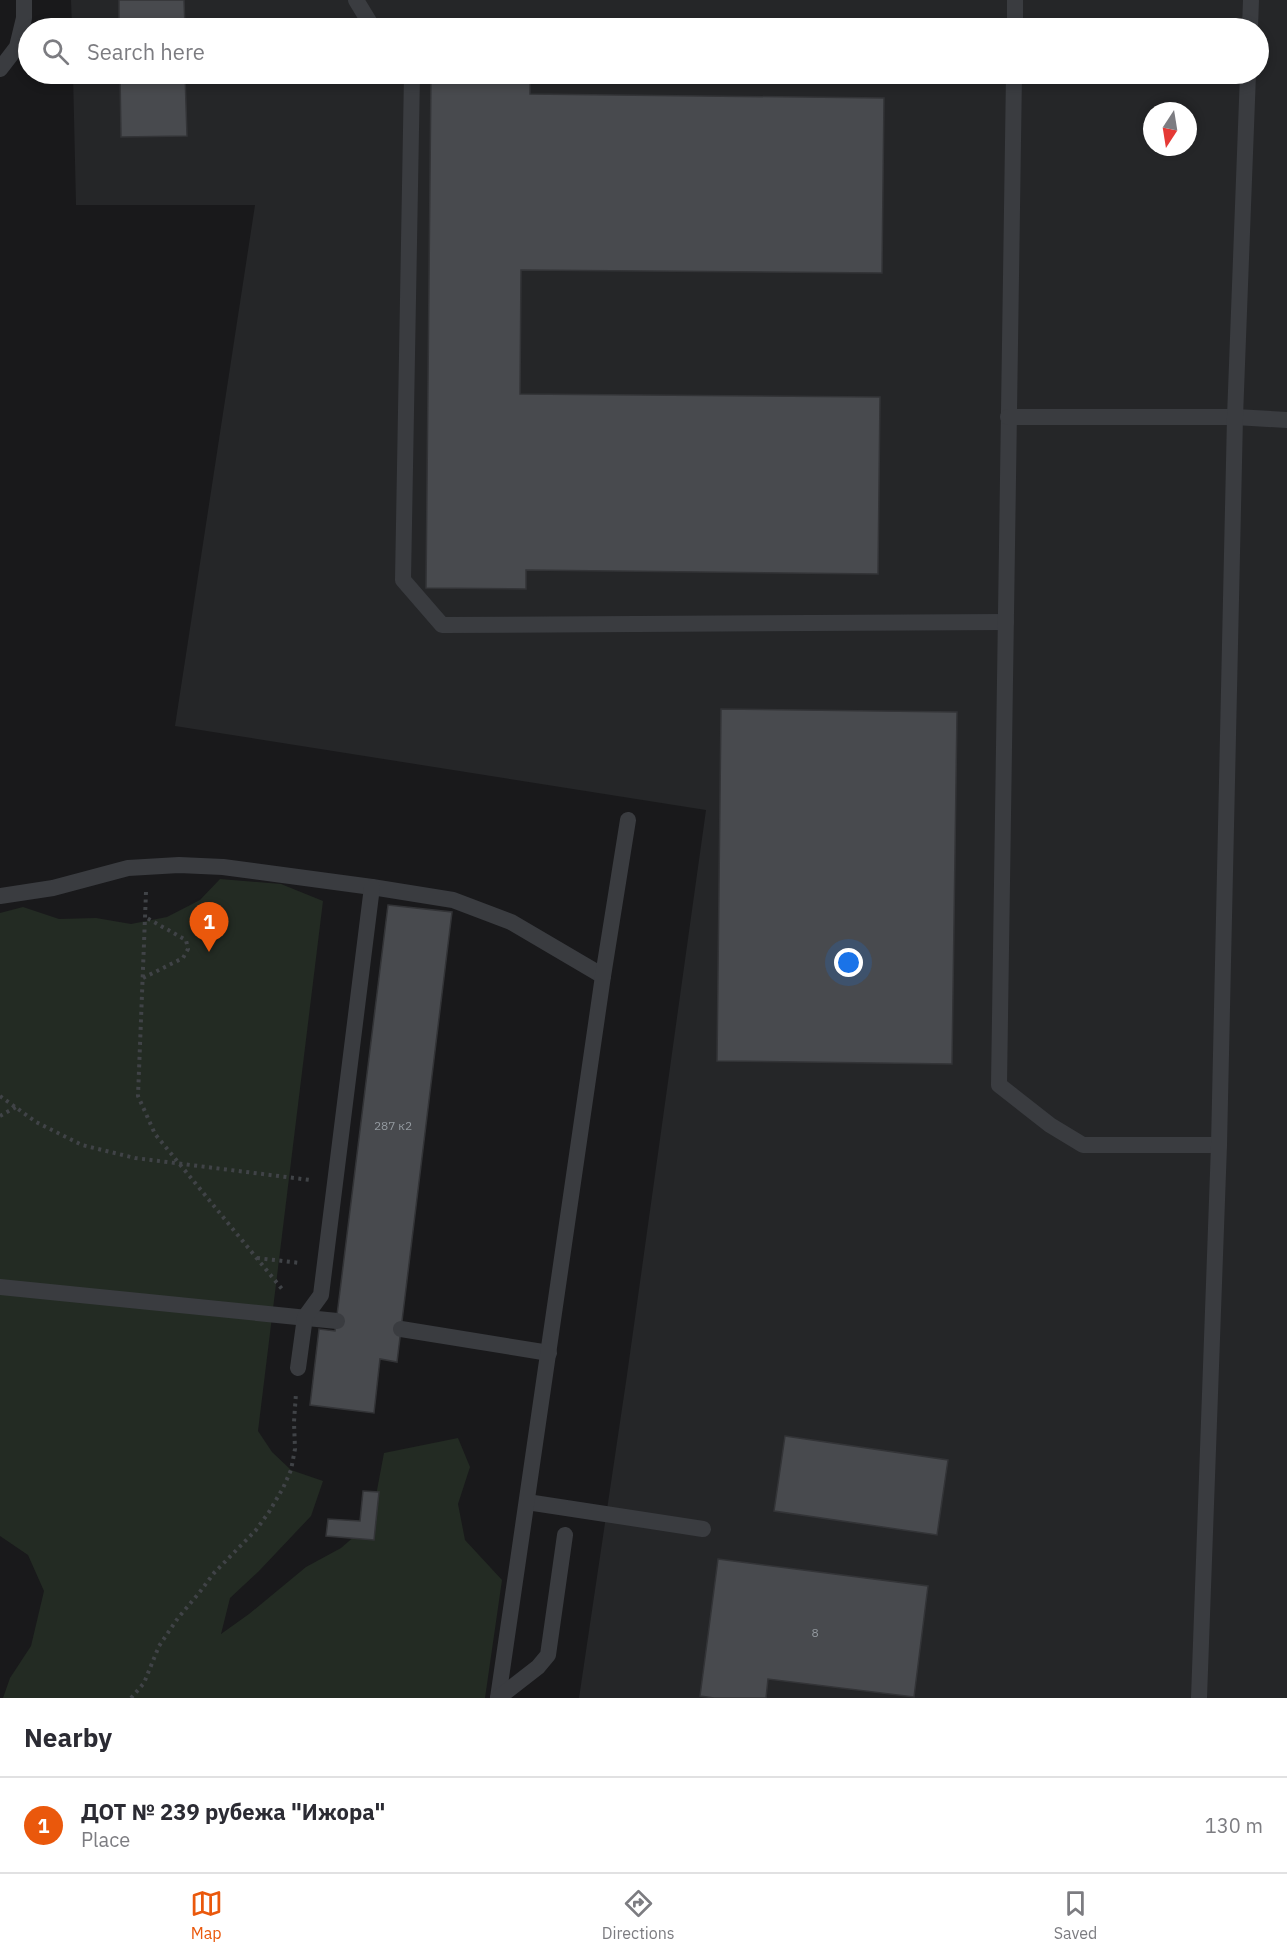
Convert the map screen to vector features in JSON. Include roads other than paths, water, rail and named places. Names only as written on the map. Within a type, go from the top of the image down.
[{"type":"lane","points":[[24,0],[24,18]]},
{"type":"lane","points":[[356,0],[367,18]]},
{"type":"lane","points":[[1015,0],[1015,18]]},
{"type":"lane","points":[[1250,18],[1251,0]]},
{"type":"lane","points":[[0,69],[18,43]]},
{"type":"lane","points":[[412,84],[403,580],[442,625],[1006,622]]},
{"type":"lane","points":[[1014,84],[999,1085],[1050,1125],[1083,1145],[1220,1145]]},
{"type":"lane","points":[[1199,1698],[1220,1145],[1235,417],[1248,84]]},
{"type":"lane","points":[[1008,417],[1235,417],[1287,420]]},
{"type":"lane","points":[[498,1698],[603,976],[628,820]]},
{"type":"lane","points":[[0,896],[53,888],[128,868],[179,865],[223,867],[453,900],[511,922],[603,976]]},
{"type":"lane","points":[[298,1368],[305,1317],[321,1295],[372,887]]},
{"type":"lane","points":[[0,1287],[337,1321]]},
{"type":"lane","points":[[401,1329],[549,1353]]},
{"type":"lane","points":[[527,1502],[703,1529]]},
{"type":"lane","points":[[498,1698],[538,1667],[548,1655],[565,1535]]},
{"type":"place","name":"ДОТ № 239 рубежа \"Ижора\"","points":[[209,952]]}]
